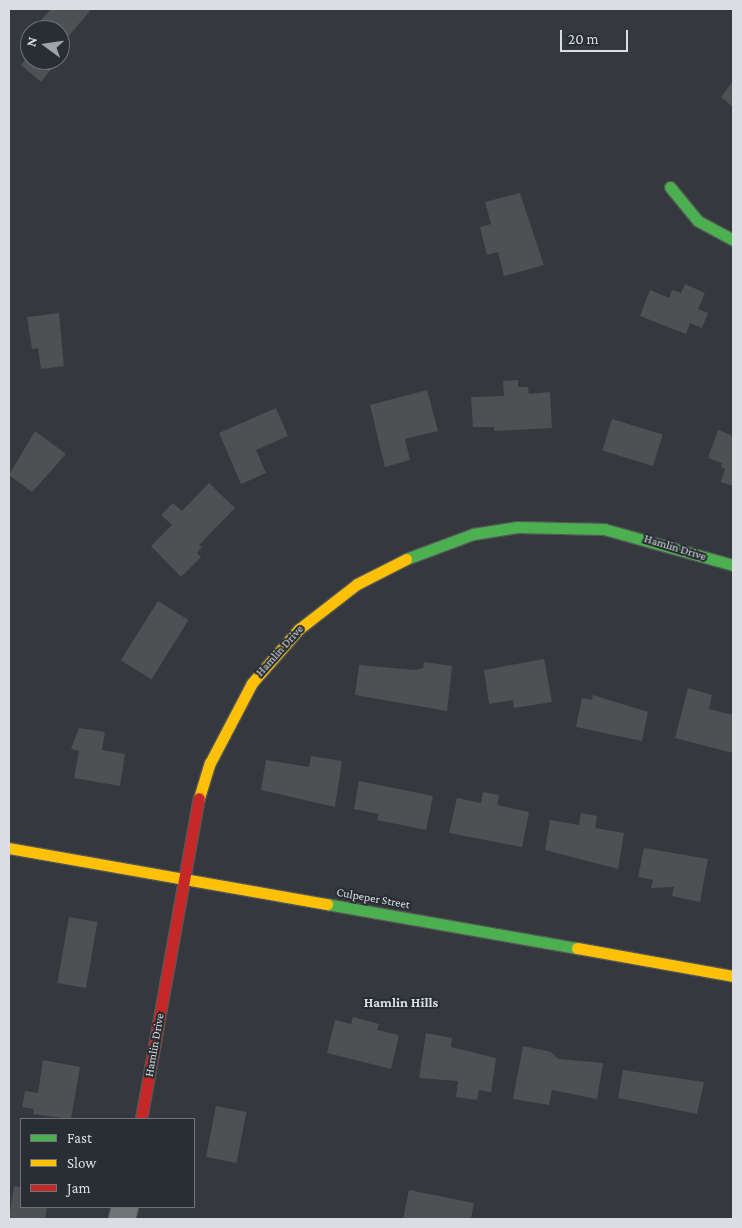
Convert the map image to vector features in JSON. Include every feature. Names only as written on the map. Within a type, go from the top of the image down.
[{"type":"street","points":[[670,186],[698,221],[733,240]]},
{"type":"street","name":"Hamlin Drive","points":[[141,1118],[196,806],[228,722],[274,654],[320,610],[357,584],[439,544],[517,527],[604,530],[733,565]]},
{"type":"street","name":"Culpeper Street","points":[[9,848],[733,976]]},
{"type":"building","points":[[51,9],[87,9],[90,11],[70,34],[70,20],[41,20]]},
{"type":"building","points":[[27,70],[51,70],[41,82]]},
{"type":"building","points":[[733,81],[733,107],[721,97]]},
{"type":"building","points":[[520,193],[544,265],[504,276],[498,252],[487,255],[480,227],[491,224],[485,202]]},
{"type":"building","points":[[685,284],[705,293],[698,309],[708,313],[702,328],[690,323],[686,334],[640,316],[650,290],[669,298],[672,290],[681,293]]},
{"type":"building","points":[[59,313],[64,366],[41,369],[38,348],[32,349],[27,317]]},
{"type":"building","points":[[518,380],[518,387],[528,387],[529,394],[550,392],[552,428],[494,431],[494,427],[473,427],[471,397],[504,396],[503,381]]},
{"type":"building","points":[[427,390],[438,431],[405,439],[410,460],[385,467],[370,405]]},
{"type":"building","points":[[276,408],[288,436],[256,450],[266,473],[241,484],[219,433]]},
{"type":"building","points":[[612,419],[663,434],[653,466],[602,451]]},
{"type":"building","points":[[718,430],[731,435],[733,440],[733,486],[721,482],[725,469],[721,467],[722,463],[708,458]]},
{"type":"building","points":[[35,431],[66,454],[32,492],[9,475]]},
{"type":"building","points":[[209,483],[235,508],[199,545],[202,547],[197,553],[201,557],[181,577],[151,546],[172,525],[161,515],[173,503],[182,511]]},
{"type":"building","points":[[158,601],[189,620],[151,679],[121,660]]},
{"type":"building","points":[[544,659],[552,702],[514,708],[513,700],[489,704],[484,670]]},
{"type":"building","points":[[424,662],[452,666],[447,711],[355,695],[359,665],[415,670],[423,668]]},
{"type":"building","points":[[688,688],[712,695],[709,709],[733,715],[733,753],[675,738]]},
{"type":"building","points":[[593,695],[648,712],[642,741],[576,727],[582,698],[592,700]]},
{"type":"building","points":[[79,728],[105,732],[102,750],[125,754],[120,786],[74,778],[79,751],[71,749]]},
{"type":"building","points":[[311,756],[342,761],[335,807],[261,790],[266,760],[309,767]]},
{"type":"building","points":[[359,781],[433,796],[426,830],[377,820],[379,814],[354,809]]},
{"type":"building","points":[[483,792],[499,795],[497,805],[529,812],[522,847],[449,833],[457,798],[481,803]]},
{"type":"building","points":[[581,813],[597,816],[595,828],[624,833],[618,869],[545,850],[550,820],[579,825]]},
{"type":"building","points":[[644,848],[708,859],[700,902],[672,896],[674,887],[651,888],[653,880],[638,877]]},
{"type":"building","points":[[69,917],[98,922],[86,988],[57,983]]},
{"type":"building","points":[[353,1017],[379,1024],[377,1030],[399,1035],[391,1069],[327,1053],[335,1020],[351,1024]]},
{"type":"building","points":[[426,1033],[452,1038],[451,1047],[496,1058],[491,1092],[479,1090],[477,1100],[456,1097],[458,1081],[419,1078]]},
{"type":"building","points":[[523,1046],[551,1052],[558,1059],[603,1063],[597,1099],[552,1090],[549,1105],[513,1099]]},
{"type":"building","points":[[43,1060],[80,1067],[71,1118],[33,1114],[34,1109],[22,1107],[25,1091],[38,1093]]},
{"type":"building","points":[[623,1070],[704,1082],[697,1114],[618,1098]]},
{"type":"building","points":[[216,1106],[246,1112],[237,1163],[206,1157]]},
{"type":"building","points":[[14,1186],[20,1187],[20,1208],[47,1208],[45,1219],[9,1219]]},
{"type":"building","points":[[409,1190],[474,1203],[471,1219],[403,1219]]},
{"type":"traffic: fast","points":[[670,187],[698,221],[733,240]]},
{"type":"traffic: fast","points":[[406,559],[473,534],[517,527],[604,529],[733,565]]},
{"type":"traffic: fast","points":[[327,904],[577,948]]},
{"type":"traffic: slow","points":[[199,798],[210,763],[252,683],[299,629],[357,584],[406,559]]},
{"type":"traffic: slow","points":[[9,848],[327,904]]},
{"type":"traffic: slow","points":[[577,948],[733,976]]},
{"type":"traffic: jam","points":[[141,1118],[199,798]]},
{"type":"district","name":"Hamlin Hills","points":[[401,1002]]}]
